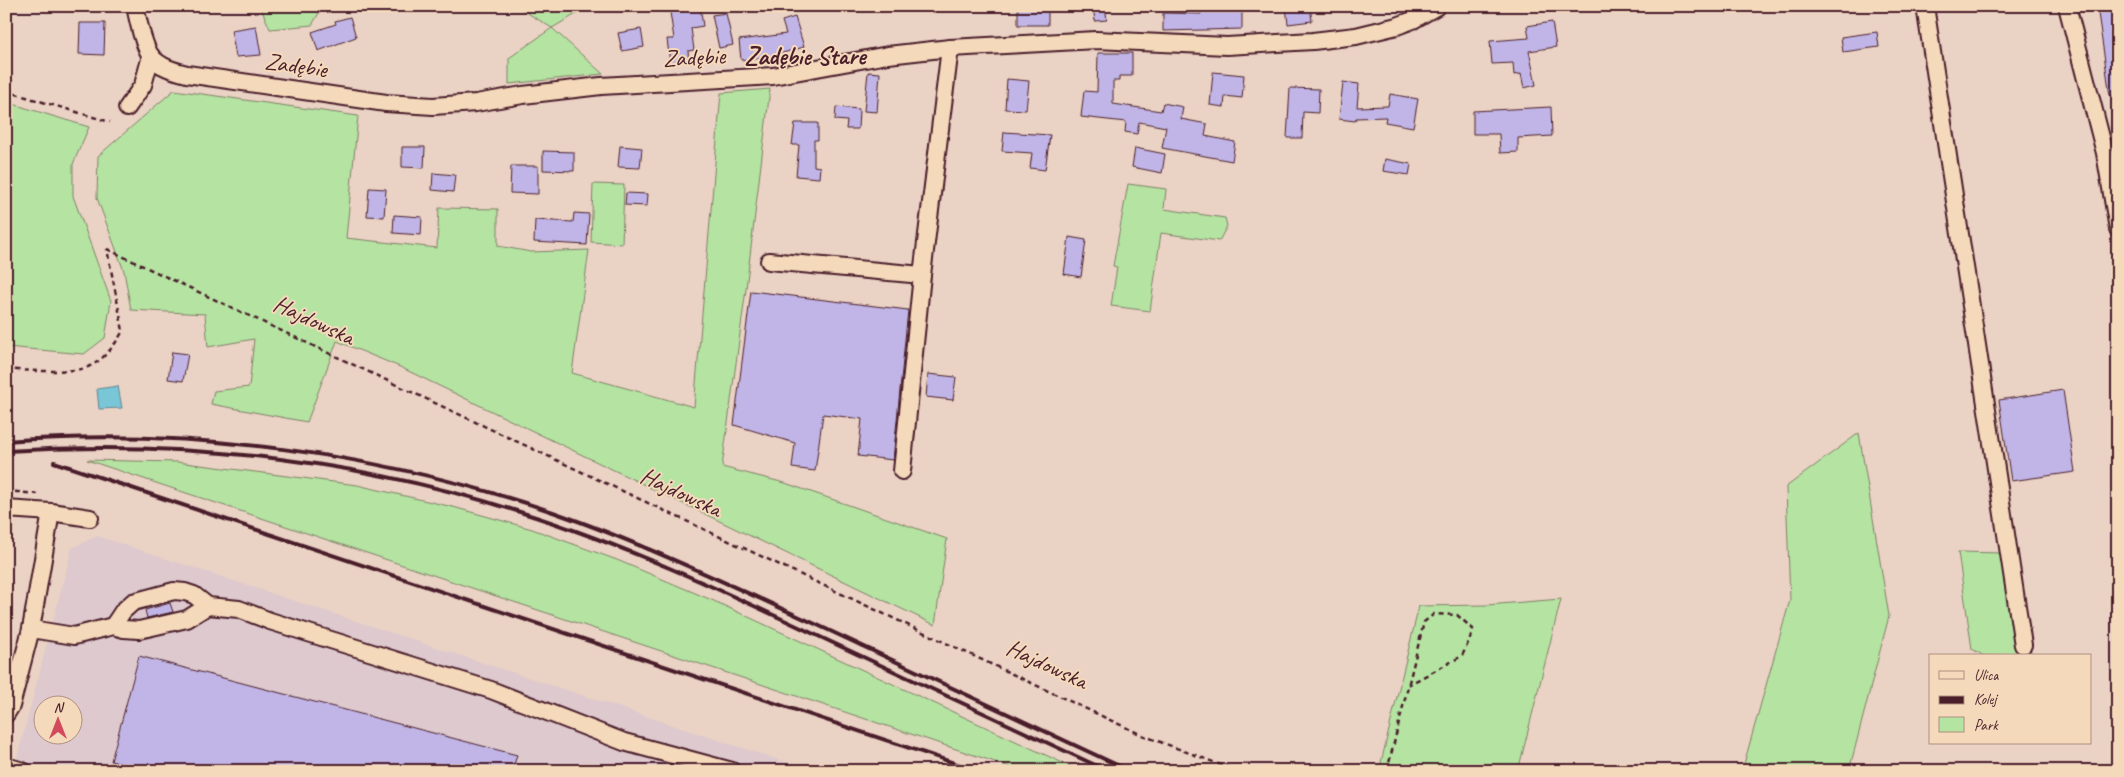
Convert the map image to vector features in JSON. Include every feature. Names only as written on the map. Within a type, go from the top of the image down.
[{"type":"street","points":[[127,108],[143,84],[151,56],[135,6]]},
{"type":"street","name":"Zadębie","points":[[151,56],[167,67],[187,74],[386,102],[433,106],[476,103],[523,94],[601,86],[773,76],[888,55],[950,48],[1096,40],[1226,46],[1313,41],[1356,36],[1382,30],[1414,20],[1437,6]]},
{"type":"street","points":[[1925,6],[2024,645]]},
{"type":"street","points":[[2068,6],[2105,153],[2118,229]]},
{"type":"street","points":[[902,471],[922,274],[950,48]]},
{"type":"street","points":[[770,261],[922,274]]},
{"type":"street","points":[[6,509],[50,512],[90,518]]},
{"type":"street","points":[[6,714],[11,706],[31,629],[50,512]]},
{"type":"street","points":[[113,626],[123,611],[133,602],[174,591],[185,592],[194,595],[208,606],[239,608],[270,621],[491,690],[624,742],[732,771]]},
{"type":"street","points":[[31,629],[74,636],[113,626],[139,630],[187,619],[208,606]]},
{"type":"street","points":[[6,766],[23,771]]},
{"type":"path","points":[[6,91],[110,122]]},
{"type":"path","name":"Hajdowska","points":[[6,369],[26,372],[86,368],[104,357],[123,331],[107,249],[1142,735],[1237,771]]},
{"type":"path","points":[[1387,771],[1408,685],[1424,622],[1434,614],[1457,615],[1473,629],[1462,656],[1408,685]]},
{"type":"shaded area","points":[[97,536],[812,771],[14,771],[32,702],[32,744],[82,744],[82,694],[34,694],[72,548]]},
{"type":"green space","points":[[260,6],[323,6],[312,25],[270,29]]},
{"type":"green space","points":[[516,6],[590,6],[552,28]]},
{"type":"green space","points":[[552,28],[603,74],[509,84],[509,58]]},
{"type":"green space","points":[[770,89],[722,467],[785,483],[947,539],[935,625],[400,367],[337,341],[307,422],[211,404],[214,391],[249,387],[254,339],[208,347],[205,314],[131,310],[124,271],[97,198],[98,156],[174,90],[358,116],[346,238],[437,248],[439,208],[498,209],[498,246],[531,252],[589,250],[572,373],[694,407],[721,93]]},
{"type":"green space","points":[[6,102],[89,127],[73,164],[73,196],[111,301],[105,338],[84,354],[6,347]]},
{"type":"green space","points":[[593,184],[624,185],[622,244],[591,242]]},
{"type":"green space","points":[[1128,184],[1166,189],[1164,209],[1225,218],[1227,226],[1219,241],[1161,233],[1150,311],[1111,306],[1117,267],[1113,266]]},
{"type":"green space","points":[[1859,433],[1889,616],[1849,771],[1742,771],[1790,600],[1786,487]]},
{"type":"green space","points":[[87,460],[177,462],[357,485],[453,507],[532,529],[617,560],[714,601],[1080,771],[1022,771]]},
{"type":"green space","points":[[1958,552],[2002,553],[2018,654],[1981,654],[1972,649]]},
{"type":"green space","points":[[1561,599],[1518,771],[1379,771],[1419,606],[1487,605]]},
{"type":"water","points":[[118,386],[122,408],[99,409],[97,389]]},
{"type":"building","points":[[677,6],[700,6],[703,26],[691,28],[694,50],[688,51],[689,61],[670,63],[667,39],[674,39],[670,12],[678,11]]},
{"type":"building","points":[[1018,6],[1048,6],[1048,25],[1018,25]]},
{"type":"building","points":[[1093,6],[1105,6],[1107,20],[1095,21]]},
{"type":"building","points":[[1200,6],[1242,6],[1242,29],[1163,31],[1163,13],[1201,14]]},
{"type":"building","points":[[1286,6],[1310,6],[1312,21],[1288,24]]},
{"type":"building","points":[[2097,6],[2118,6],[2118,96],[2110,96]]},
{"type":"building","points":[[726,13],[733,45],[719,48],[712,15]]},
{"type":"building","points":[[350,17],[356,37],[318,51],[312,32],[336,24],[335,21]]},
{"type":"building","points":[[795,17],[804,47],[772,56],[741,60],[739,40],[786,34],[782,21]]},
{"type":"building","points":[[1552,22],[1556,47],[1529,51],[1536,85],[1524,88],[1521,74],[1514,75],[1513,63],[1492,64],[1490,41],[1529,38],[1527,26]]},
{"type":"building","points":[[80,23],[105,23],[104,55],[79,54]]},
{"type":"building","points":[[256,26],[261,55],[236,57],[231,30]]},
{"type":"building","points":[[641,29],[644,47],[622,51],[618,33]]},
{"type":"building","points":[[1877,32],[1879,47],[1843,52],[1841,37]]},
{"type":"building","points":[[1098,53],[1132,53],[1132,76],[1119,76],[1119,81],[1113,81],[1113,104],[1161,111],[1163,103],[1183,107],[1181,119],[1207,124],[1205,136],[1235,142],[1232,161],[1162,148],[1166,127],[1139,122],[1137,134],[1125,132],[1126,122],[1081,117],[1084,91],[1097,92]]},
{"type":"building","points":[[868,72],[880,73],[877,112],[864,111]]},
{"type":"building","points":[[1213,72],[1244,75],[1242,98],[1225,96],[1224,107],[1210,105]]},
{"type":"building","points":[[1007,79],[1029,81],[1026,110],[1005,109]]},
{"type":"building","points":[[1343,82],[1359,84],[1357,107],[1388,106],[1390,94],[1418,99],[1413,127],[1385,122],[1386,117],[1356,118],[1355,121],[1339,119]]},
{"type":"building","points":[[1290,88],[1319,89],[1318,113],[1303,112],[1302,138],[1287,138]]},
{"type":"building","points":[[836,107],[859,109],[858,129],[846,129],[847,121],[835,120]]},
{"type":"building","points":[[1551,107],[1552,136],[1518,138],[1518,152],[1500,153],[1499,134],[1473,134],[1473,111]]},
{"type":"building","points":[[795,123],[818,123],[818,140],[814,140],[814,166],[820,167],[819,178],[796,176],[799,145],[792,145]]},
{"type":"building","points":[[1004,132],[1050,135],[1045,170],[1030,168],[1032,153],[1002,151]]},
{"type":"building","points":[[620,146],[642,148],[640,168],[618,167]]},
{"type":"building","points":[[402,147],[425,147],[424,168],[402,167]]},
{"type":"building","points":[[1135,148],[1165,154],[1162,173],[1132,167]]},
{"type":"building","points":[[543,151],[574,152],[574,171],[543,170]]},
{"type":"building","points":[[1385,159],[1411,164],[1409,175],[1383,171]]},
{"type":"building","points":[[511,166],[538,166],[538,194],[510,193]]},
{"type":"building","points":[[433,173],[455,175],[453,192],[432,190]]},
{"type":"building","points":[[369,188],[386,189],[384,217],[367,216]]},
{"type":"building","points":[[626,193],[648,194],[647,206],[625,205]]},
{"type":"building","points":[[574,213],[589,214],[587,245],[534,242],[535,220],[573,222]]},
{"type":"building","points":[[394,215],[422,217],[421,235],[393,233]]},
{"type":"building","points":[[1069,237],[1086,240],[1081,277],[1064,274]]},
{"type":"building","points":[[751,291],[908,310],[893,460],[858,456],[862,419],[823,414],[815,471],[792,468],[795,443],[734,425]]},
{"type":"building","points":[[172,352],[188,354],[183,381],[168,379]]},
{"type":"building","points":[[928,374],[956,377],[953,400],[926,397]]},
{"type":"building","points":[[2063,390],[2075,472],[2011,481],[1999,400]]},
{"type":"building","points":[[170,603],[173,612],[147,618],[145,610]]},
{"type":"building","points":[[139,656],[517,755],[512,771],[149,771],[111,761]]},
{"type":"railway","points":[[6,441],[75,438],[145,438],[283,449],[352,460],[420,474],[487,491],[586,524],[683,564],[1130,771]]},
{"type":"railway","points":[[6,451],[136,448],[266,457],[394,479],[520,512],[596,538],[670,568],[1108,771]]},
{"type":"railway","points":[[54,462],[978,771]]},
{"type":"district","name":"Zadębie Stare","points":[[805,55]]}]
